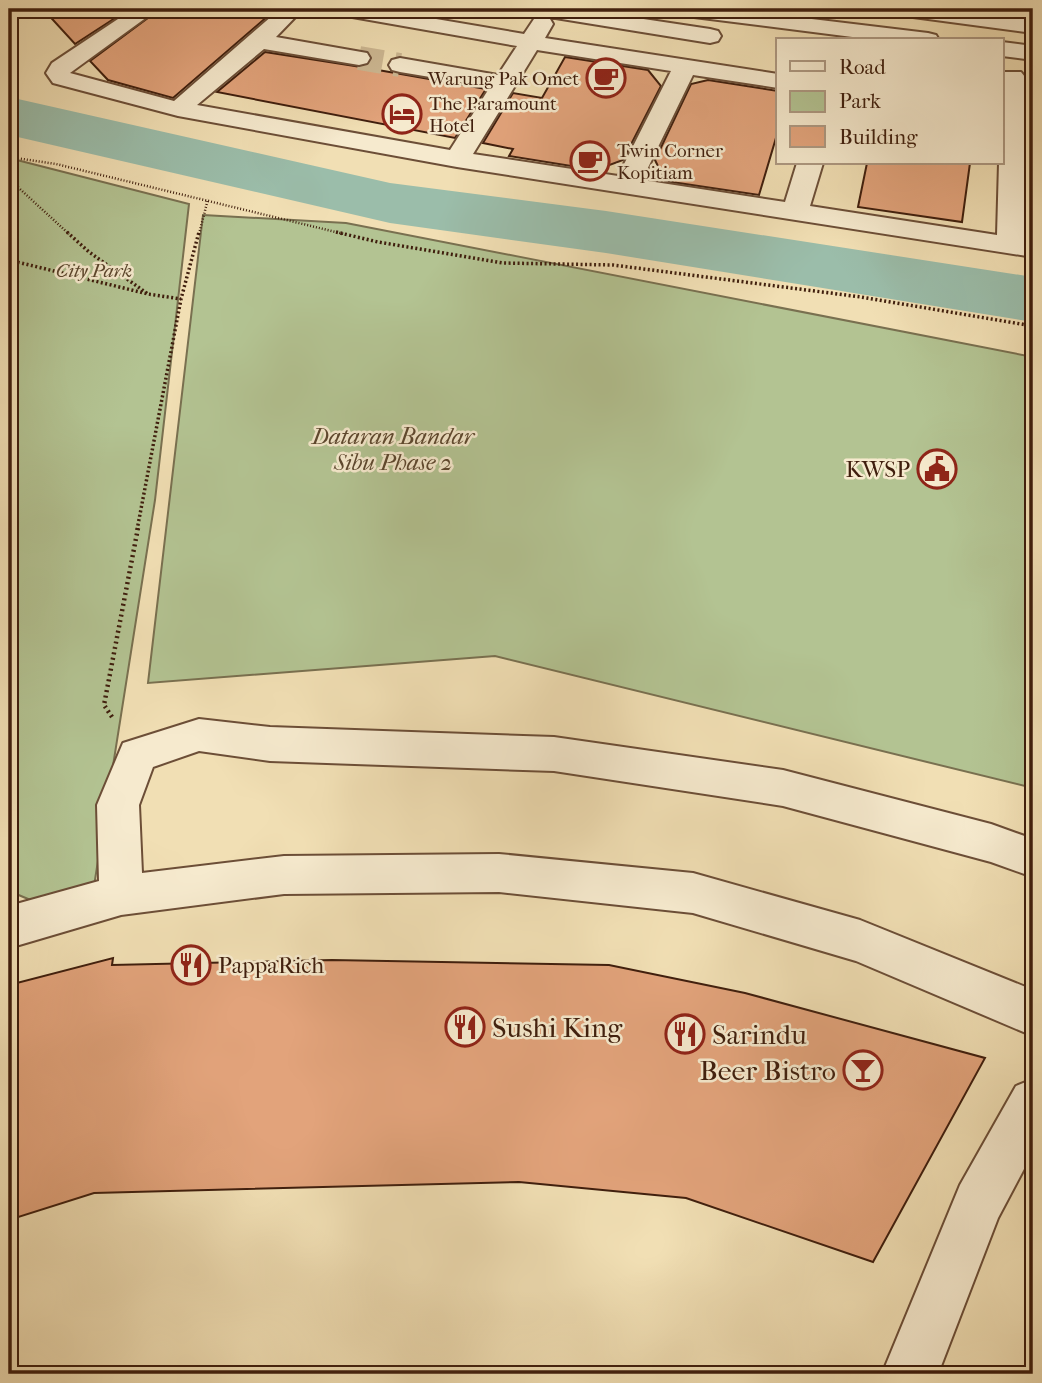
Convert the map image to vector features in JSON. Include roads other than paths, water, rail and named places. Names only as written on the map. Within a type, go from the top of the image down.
[{"type":"street","points":[[147,9],[61,68],[58,73],[61,78],[178,108],[457,159],[1022,247],[1016,77]]},
{"type":"street","points":[[178,108],[259,41],[292,9]]},
{"type":"street","points":[[341,9],[530,42],[776,80]]},
{"type":"street","points":[[678,9],[913,38]]},
{"type":"street","points":[[898,9],[1033,26]]},
{"type":"street","points":[[457,159],[530,42],[544,10],[726,38]]},
{"type":"street","points":[[701,34],[710,11]]},
{"type":"street","points":[[259,41],[359,58]]},
{"type":"street","points":[[1004,50],[1033,53]]},
{"type":"street","points":[[400,65],[506,83]]},
{"type":"street","points":[[626,187],[685,67]]},
{"type":"street","points":[[795,211],[810,164]]},
{"type":"street","points":[[121,895],[118,804],[137,755],[199,735],[270,744],[554,754],[783,788],[991,843],[1033,858]]},
{"type":"street","points":[[9,927],[121,895],[284,874],[499,873],[693,893],[860,941],[1033,1013]]},
{"type":"street","points":[[910,1374],[978,1203],[1033,1103]]},
{"type":"waterway","points":[[9,116],[390,203],[606,232],[1033,300]]},
{"type":"tunnel","points":[[359,58],[400,65]]},
{"type":"place","name":"Warung Pak Omet","points":[[606,78]]},
{"type":"place","name":"The Paramount Hotel","points":[[402,114]]},
{"type":"place","name":"Twin Corner Kopitiam","points":[[590,161]]},
{"type":"place","name":"KWSP","points":[[937,469]]},
{"type":"place","name":"PappaRich","points":[[191,965]]},
{"type":"place","name":"Sushi King","points":[[465,1027]]},
{"type":"place","name":"Sarindu","points":[[685,1034]]},
{"type":"place","name":"Beer Bistro","points":[[863,1070]]},
{"type":"park label","name":"City Park","points":[[94,270]]},
{"type":"park label","name":"Dataran Bandar Sibu Phase 2","points":[[393,449]]}]
